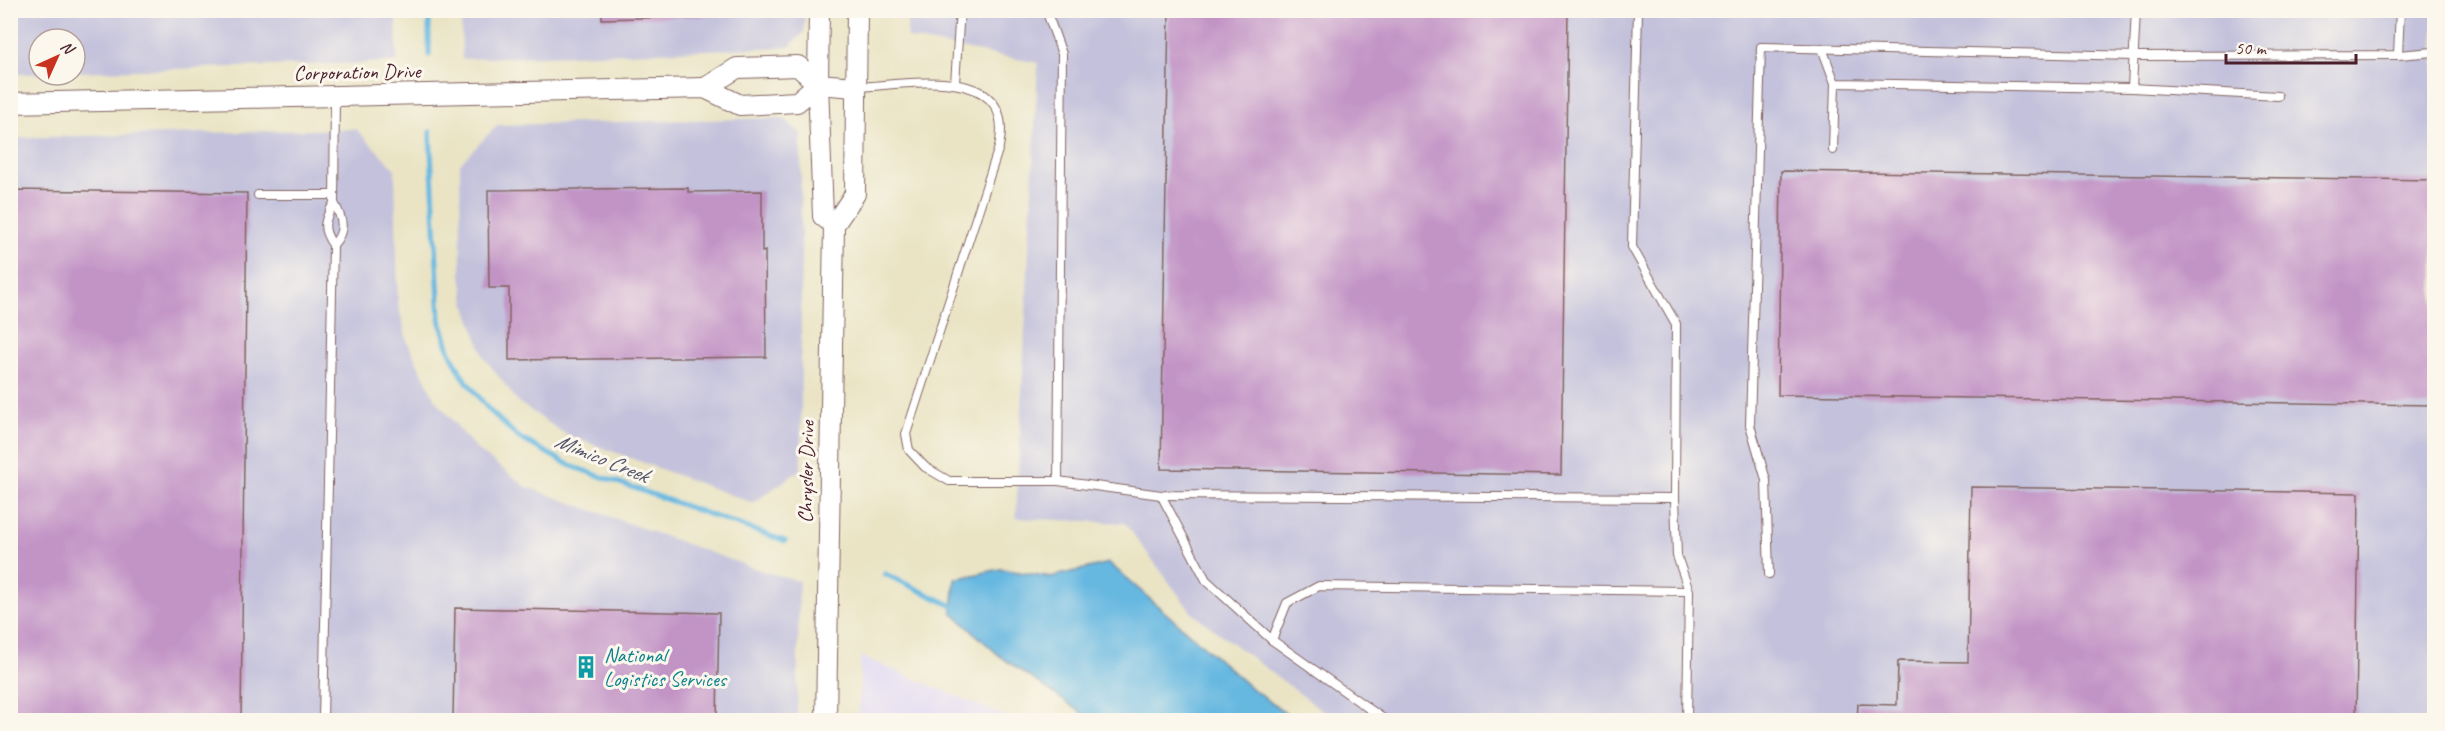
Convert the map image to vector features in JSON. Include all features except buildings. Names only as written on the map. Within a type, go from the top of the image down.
[{"type":"street","name":"Chrysler Drive","points":[[819,10],[818,84],[822,216],[834,225],[826,720]]},
{"type":"street","points":[[834,225],[855,194],[857,10]]},
{"type":"street","points":[[705,88],[737,68],[798,66],[818,84],[855,87]]},
{"type":"street","name":"Corporation Drive","points":[[10,103],[705,88],[740,105],[797,102],[818,84]]},
{"type":"lane","points":[[955,83],[960,10]]},
{"type":"lane","points":[[1046,10],[1062,54],[1058,481]]},
{"type":"lane","points":[[1638,10],[1632,248],[1676,324],[1675,498],[1677,556],[1689,591],[1687,720]]},
{"type":"lane","points":[[2132,87],[2136,10]]},
{"type":"lane","points":[[2398,55],[2400,10]]},
{"type":"lane","points":[[1769,574],[1766,480],[1750,425],[1761,47],[2135,56],[2398,55],[2434,52]]},
{"type":"lane","points":[[1822,48],[1835,83],[1833,150]]},
{"type":"lane","points":[[1835,83],[2132,87],[2278,96]]},
{"type":"lane","points":[[855,87],[963,84],[986,95],[999,115],[1001,134],[906,434],[909,450],[925,467],[948,481],[1058,481],[1161,495],[1675,498]]},
{"type":"lane","points":[[323,720],[333,246],[325,234],[326,217],[334,199],[335,97]]},
{"type":"lane","points":[[258,195],[334,199]]},
{"type":"lane","points":[[333,246],[342,234],[342,217],[334,199]]},
{"type":"lane","points":[[1161,495],[1206,580],[1272,640],[1385,720]]},
{"type":"lane","points":[[1272,640],[1287,603],[1319,586],[1689,591]]},
{"type":"shaded area","points":[[907,10],[2434,11],[2434,720],[1335,720],[1192,613],[1125,523],[1016,518],[1038,63],[907,38]]},
{"type":"shaded area","points":[[10,11],[396,11],[397,62],[87,72],[87,27],[27,27],[27,74],[11,74]]},
{"type":"shaded area","points":[[461,11],[805,11],[804,32],[789,47],[462,59]]},
{"type":"shaded area","points":[[783,118],[801,133],[801,469],[753,503],[565,434],[518,402],[484,357],[465,304],[461,274],[460,164],[497,125]]},
{"type":"shaded area","points":[[356,129],[395,169],[398,303],[407,341],[435,399],[476,449],[527,487],[759,570],[799,581],[797,720],[11,720],[10,138]]},
{"type":"shaded area","points":[[860,656],[1014,720],[859,720]]},
{"type":"water","points":[[1109,563],[1251,688],[1295,720],[1089,720],[1001,657],[952,613],[955,579],[1000,569],[1051,577]]},
{"type":"waterway","name":"Mimico Creek","points":[[429,10],[429,55]]},
{"type":"waterway","name":"Mimico Creek","points":[[430,132],[440,320],[449,350],[462,375],[488,409],[518,437],[571,466],[785,541]]},
{"type":"waterway","name":"Mimico Creek","points":[[885,574],[957,608]]},
{"type":"place","name":"National Logistics Services","points":[[586,667]]}]
